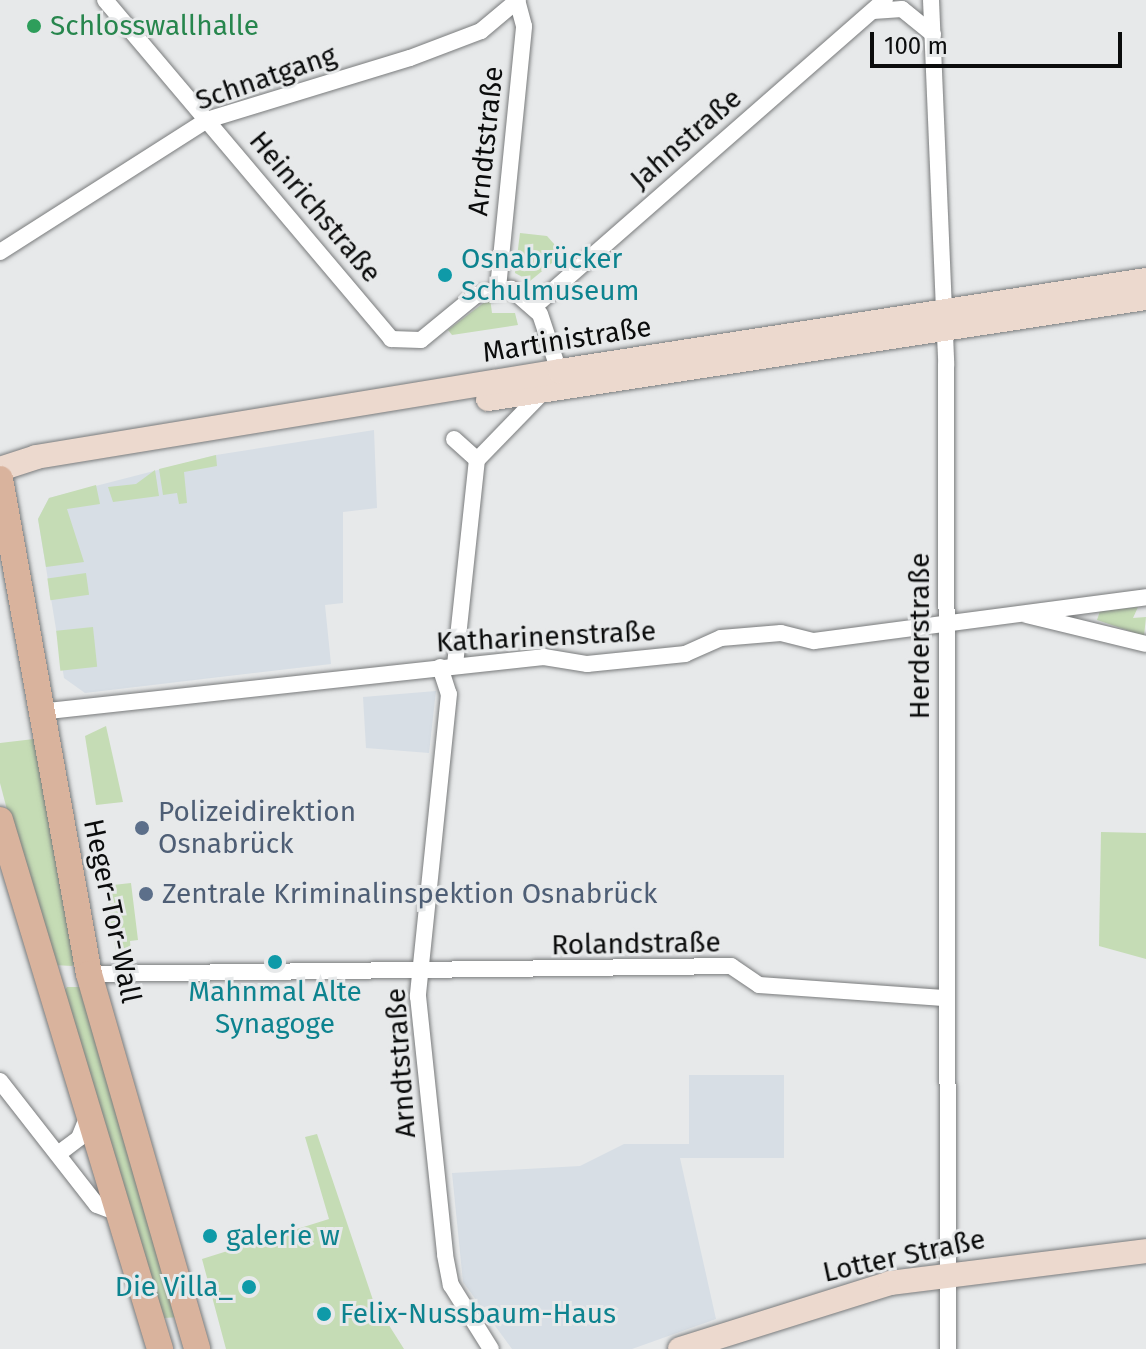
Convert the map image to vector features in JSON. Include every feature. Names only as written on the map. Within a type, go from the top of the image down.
[{"type":"main road","name":"Martinistraße","points":[[0,469],[39,474],[556,383],[942,320],[1146,280]]},
{"type":"main road","name":"Martinistraße","points":[[942,320],[1146,298]]},
{"type":"main road","name":"Heger-Tor-Wall","points":[[0,479],[37,702],[89,974],[197,1347]]},
{"type":"main road","points":[[0,600],[9,645],[37,702]]},
{"type":"main road","points":[[0,820],[160,1349]]},
{"type":"main road","name":"Lotter Straße","points":[[680,1349],[944,1273],[1146,1251]]},
{"type":"street","name":"Heinrichstraße","points":[[105,0],[391,339],[412,343],[434,330],[476,295],[498,288]]},
{"type":"street","name":"Schnatgang","points":[[0,252],[207,120],[481,31],[517,0]]},
{"type":"street","name":"Arndtstraße","points":[[498,288],[524,26],[517,0]]},
{"type":"street","name":"Jahnstraße","points":[[535,306],[885,0]]},
{"type":"street","name":"Herderstraße","points":[[931,0],[942,320],[946,625],[944,1273],[948,1349]]},
{"type":"street","points":[[872,11],[902,9],[933,34]]},
{"type":"street","points":[[454,439],[477,460],[531,412],[556,383],[535,306],[498,288]]},
{"type":"street","name":"Arndtstraße","points":[[477,460],[447,666],[449,694],[420,972],[445,1255],[451,1285],[491,1349]]},
{"type":"street","name":"Katharinenstraße","points":[[37,702],[544,657],[587,664],[685,654],[721,638],[781,633],[814,641],[946,625],[1096,601],[1146,597]]},
{"type":"street","points":[[1094,630],[1088,617],[1096,601]]},
{"type":"street","points":[[1021,613],[1146,644]]},
{"type":"street","name":"Rolandstraße","points":[[89,974],[731,966],[759,985],[944,998]]},
{"type":"street","points":[[0,1081],[97,1205],[118,1213]]},
{"type":"street","points":[[58,1154],[79,1138],[88,1114]]},
{"type":"street","points":[[154,1349],[197,1347]]},
{"type":"shaded area","points":[[374,430],[377,508],[343,512],[343,603],[325,605],[331,664],[85,693],[64,678],[38,519],[49,498],[216,455]]},
{"type":"shaded area","points":[[436,691],[429,753],[366,748],[363,697]]},
{"type":"shaded area","points":[[689,1075],[784,1075],[784,1158],[680,1158],[716,1319],[632,1349],[512,1349],[463,1282],[452,1173],[580,1166],[624,1144],[689,1144]]},
{"type":"green space","points":[[520,233],[547,236],[563,254],[530,281],[515,273]]},
{"type":"green space","points":[[490,298],[492,313],[515,313],[518,325],[452,335],[448,330]]},
{"type":"green space","points":[[216,455],[217,466],[184,472],[187,503],[179,504],[177,493],[163,495],[159,469]]},
{"type":"green space","points":[[155,470],[159,496],[113,502],[108,487],[136,484]]},
{"type":"green space","points":[[96,485],[100,504],[67,509],[84,562],[46,567],[38,519],[49,498]]},
{"type":"green space","points":[[86,573],[89,595],[50,600],[47,578]]},
{"type":"green space","points":[[1138,607],[1133,618],[1146,617],[1144,636],[1097,620],[1100,611]]},
{"type":"green space","points":[[93,627],[97,667],[60,671],[56,631]]},
{"type":"green space","points":[[106,726],[123,802],[96,805],[85,736]]},
{"type":"green space","points":[[34,739],[78,962],[72,966],[54,965],[44,951],[0,783],[0,743]]},
{"type":"green space","points":[[1101,832],[1146,833],[1146,959],[1099,946]]},
{"type":"green space","points":[[131,883],[138,940],[130,941],[132,963],[118,962],[104,886]]},
{"type":"green space","points":[[67,987],[83,987],[180,1317],[164,1318],[62,994]]},
{"type":"green space","points":[[317,1134],[373,1300],[404,1349],[226,1349],[202,1259],[329,1219],[305,1137]]},
{"type":"place","name":"Schlosswallhalle","points":[[34,26]]},
{"type":"place","name":"Osnabrücker Schulmuseum","points":[[445,275]]},
{"type":"place","name":"Polizeidirektion Osnabrück","points":[[142,828]]},
{"type":"place","name":"Zentrale Kriminalinspektion Osnabrück","points":[[146,894]]},
{"type":"place","name":"Mahnmal Alte Synagoge","points":[[275,962]]},
{"type":"place","name":"galerie w","points":[[210,1236]]},
{"type":"place","name":"Die Villa_","points":[[249,1287]]},
{"type":"place","name":"Felix-Nussbaum-Haus","points":[[324,1314]]}]
